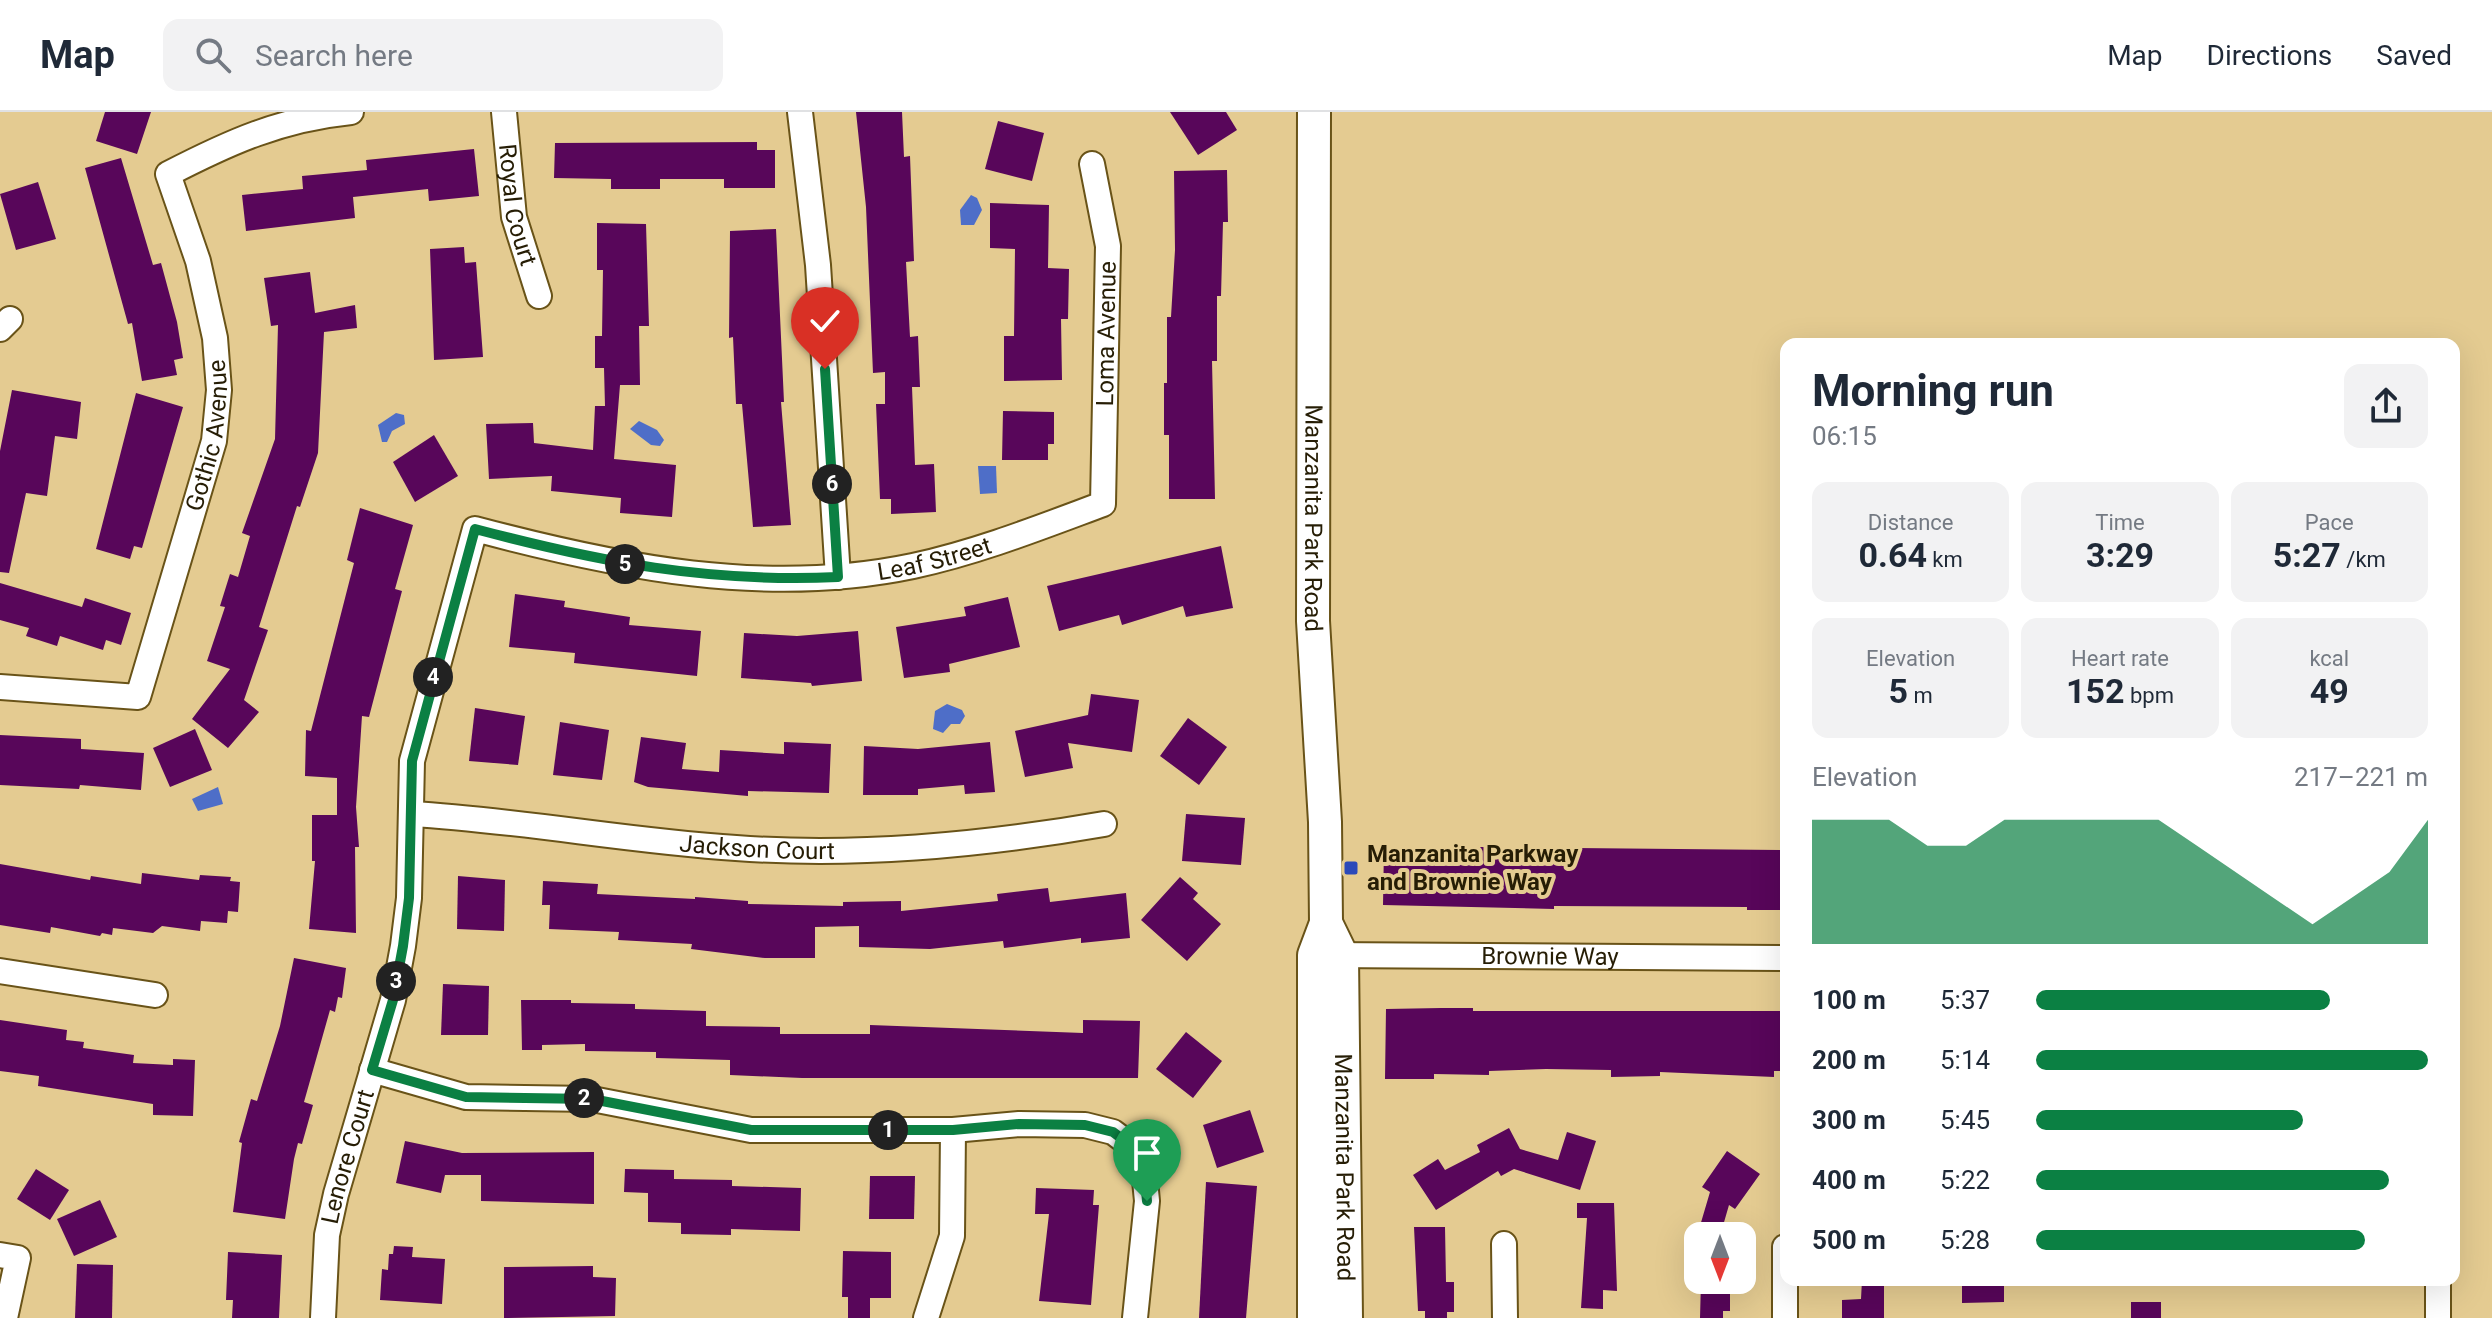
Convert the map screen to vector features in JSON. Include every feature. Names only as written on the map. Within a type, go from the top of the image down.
[{"type":"street","name":"Gothic Avenue","points":[[0,687],[138,697],[214,441],[219,390],[215,338],[198,261],[168,174],[240,137],[321,115],[351,112]]},
{"type":"street","name":"Royal Court","points":[[504,112],[514,217],[539,296]]},
{"type":"street","points":[[800,112],[818,265],[838,577]]},
{"type":"street","name":"Manzanita Park Road","points":[[1314,112],[1313,621],[1325,822],[1326,923],[1346,1318]]},
{"type":"street","name":"Loma Avenue","points":[[1092,164],[1108,246],[1103,504]]},
{"type":"street","name":"Leaf Street","points":[[475,529],[587,559],[678,573],[766,581],[838,577],[912,566],[978,548],[1103,504]]},
{"type":"street","name":"Lenore Court","points":[[323,1318],[327,1235],[393,1000],[403,946],[412,761],[475,529]]},
{"type":"street","name":"Jackson Court","points":[[411,814],[516,822],[737,848],[838,850],[965,843],[1104,824]]},
{"type":"street","name":"Manzanita Park Road","points":[[1314,1318],[1328,955]]},
{"type":"street","name":"Brownie Way","points":[[1328,955],[1780,958]]},
{"type":"street","points":[[0,971],[155,995]]},
{"type":"street","points":[[372,1070],[466,1097],[592,1099],[751,1130],[953,1130],[1019,1124],[1085,1125],[1113,1132],[1133,1147],[1144,1170],[1147,1201],[1135,1318]]},
{"type":"street","points":[[926,1318],[952,1236],[953,1130]]},
{"type":"street","points":[[1504,1244],[1505,1318]]},
{"type":"street","points":[[5,1318],[9,1256]]},
{"type":"street","points":[[1785,1286],[1785,1318]]},
{"type":"street","points":[[2438,1286],[2438,1318]]},
{"type":"water","points":[[971,195],[977,198],[982,210],[974,225],[961,225],[960,210]]},
{"type":"water","points":[[396,413],[404,415],[405,424],[392,431],[387,442],[382,442],[378,425]]},
{"type":"water","points":[[639,421],[657,430],[664,440],[660,446],[651,445],[630,429]]},
{"type":"water","points":[[978,466],[996,466],[997,493],[980,494]]},
{"type":"water","points":[[947,704],[962,710],[965,716],[960,724],[951,724],[943,733],[933,729],[935,711]]},
{"type":"water","points":[[218,787],[223,804],[198,811],[192,799]]},
{"type":"building","points":[[105,112],[151,112],[137,154],[96,141]]},
{"type":"building","points":[[856,112],[902,112],[904,157],[910,156],[914,261],[906,262],[910,337],[918,336],[920,387],[912,387],[915,465],[934,464],[936,512],[891,514],[891,499],[880,499],[876,404],[885,404],[885,372],[873,373],[866,207]]},
{"type":"building","points":[[1170,112],[1226,112],[1237,130],[1198,155]]},
{"type":"building","points":[[998,121],[1044,133],[1032,181],[985,169]]},
{"type":"building","points":[[757,142],[757,150],[775,150],[775,188],[724,188],[724,179],[660,179],[660,189],[611,189],[611,179],[554,178],[555,143]]},
{"type":"building","points":[[474,149],[479,196],[429,201],[428,189],[353,197],[355,218],[246,231],[242,195],[303,189],[302,176],[367,170],[366,160]]},
{"type":"building","points":[[121,158],[153,265],[161,263],[177,322],[183,358],[174,360],[177,375],[142,381],[132,323],[128,324],[85,168]]},
{"type":"building","points":[[1227,170],[1228,222],[1223,222],[1221,296],[1217,296],[1217,361],[1212,361],[1215,499],[1169,499],[1169,435],[1164,435],[1164,383],[1167,383],[1167,317],[1171,317],[1175,250],[1174,171]]},
{"type":"building","points":[[38,182],[56,239],[16,250],[0,194]]},
{"type":"building","points":[[990,203],[1049,205],[1048,268],[1069,269],[1068,319],[1061,319],[1062,380],[1004,381],[1004,336],[1014,336],[1015,249],[990,248]]},
{"type":"building","points":[[597,223],[646,224],[649,326],[639,326],[640,385],[620,385],[614,459],[676,465],[672,517],[620,513],[621,498],[551,491],[552,476],[489,479],[486,424],[533,423],[534,443],[593,450],[595,406],[605,406],[604,368],[595,368],[595,336],[602,336],[603,270],[597,270]]},
{"type":"building","points":[[776,229],[784,402],[781,402],[791,525],[753,527],[742,404],[736,404],[733,337],[729,338],[730,231]]},
{"type":"building","points":[[464,247],[465,263],[476,262],[483,357],[434,360],[430,249]]},
{"type":"building","points":[[310,272],[315,313],[355,305],[357,328],[324,332],[318,453],[300,507],[297,506],[259,627],[268,630],[244,700],[259,712],[228,748],[192,719],[230,669],[207,661],[225,607],[220,606],[230,574],[238,577],[250,536],[242,533],[275,439],[278,325],[271,326],[264,278]]},
{"type":"building","points":[[12,390],[81,402],[77,439],[55,436],[47,496],[26,493],[9,573],[0,572],[0,451]]},
{"type":"building","points":[[136,393],[183,407],[142,548],[134,546],[130,559],[96,549]]},
{"type":"building","points":[[1003,411],[1054,412],[1054,444],[1048,444],[1048,460],[1002,460]]},
{"type":"building","points":[[434,435],[458,476],[415,502],[393,462]]},
{"type":"building","points":[[360,508],[413,525],[395,589],[402,591],[369,717],[362,716],[356,807],[359,847],[355,847],[356,933],[309,929],[315,861],[312,861],[312,815],[337,815],[337,778],[305,776],[306,730],[311,731],[354,563],[347,560]]},
{"type":"building","points":[[1221,546],[1233,608],[1186,617],[1183,606],[1122,625],[1119,615],[1059,631],[1047,586]]},
{"type":"building","points":[[0,583],[82,607],[85,598],[131,613],[121,645],[106,640],[103,650],[60,636],[57,646],[26,636],[29,628],[0,620]]},
{"type":"building","points":[[515,594],[565,601],[564,607],[630,617],[629,625],[701,631],[697,676],[574,663],[575,653],[509,647]]},
{"type":"building","points":[[1008,597],[1020,647],[949,664],[950,672],[904,678],[896,627],[966,616],[964,607]]},
{"type":"building","points":[[858,631],[862,681],[812,686],[811,683],[741,678],[744,633],[797,636]]},
{"type":"building","points":[[1091,694],[1139,700],[1132,752],[1068,743],[1073,768],[1025,777],[1015,731],[1088,715]]},
{"type":"building","points":[[475,708],[525,716],[518,765],[469,761]]},
{"type":"building","points":[[1188,718],[1227,747],[1199,785],[1160,756]]},
{"type":"building","points":[[560,722],[609,730],[602,780],[553,775]]},
{"type":"building","points":[[195,729],[212,770],[170,787],[153,748]]},
{"type":"building","points":[[0,735],[81,739],[81,749],[144,753],[141,790],[80,785],[79,789],[0,785]]},
{"type":"building","points":[[641,737],[686,743],[682,769],[719,772],[720,750],[784,754],[784,742],[831,744],[829,793],[748,791],[748,796],[648,787],[634,782]]},
{"type":"building","points":[[990,742],[995,792],[965,794],[964,785],[918,789],[918,795],[863,795],[864,746],[918,749]]},
{"type":"building","points":[[1186,814],[1245,818],[1241,865],[1182,861]]},
{"type":"building","points":[[1384,846],[1780,850],[1780,910],[1747,910],[1747,907],[1554,906],[1554,909],[1383,905]]},
{"type":"building","points":[[0,864],[90,880],[91,876],[141,884],[142,873],[199,880],[200,875],[231,877],[230,881],[240,882],[238,912],[228,911],[227,923],[201,921],[200,931],[162,926],[153,933],[113,928],[112,935],[102,933],[100,936],[51,927],[50,933],[0,925]]},
{"type":"building","points":[[458,876],[505,880],[504,931],[457,929]]},
{"type":"building","points":[[1180,877],[1198,893],[1193,899],[1221,924],[1187,961],[1141,920]]},
{"type":"building","points":[[543,881],[598,884],[597,894],[695,897],[748,901],[748,904],[843,906],[843,902],[901,901],[901,911],[998,901],[997,894],[1048,888],[1050,902],[1126,893],[1130,938],[1081,943],[1081,938],[1004,948],[1003,941],[930,949],[859,947],[859,926],[815,927],[815,958],[765,958],[691,949],[692,944],[618,940],[619,932],[549,929],[550,905],[542,905]]},
{"type":"building","points":[[294,958],[346,968],[342,998],[338,997],[335,1012],[330,1010],[304,1102],[313,1105],[302,1144],[298,1143],[294,1159],[285,1219],[233,1212],[242,1143],[239,1142],[251,1099],[257,1101],[280,1026]]},
{"type":"building","points":[[443,984],[489,986],[488,1035],[441,1035]]},
{"type":"building","points":[[521,1000],[571,1000],[571,1003],[635,1004],[635,1009],[706,1011],[706,1026],[780,1027],[780,1034],[870,1034],[870,1025],[1083,1033],[1083,1020],[1140,1021],[1138,1078],[802,1078],[730,1075],[730,1060],[656,1058],[656,1052],[585,1051],[585,1044],[542,1045],[542,1050],[522,1050]]},
{"type":"building","points":[[1386,1009],[1780,1011],[1780,1071],[1774,1071],[1774,1077],[1660,1072],[1660,1076],[1611,1077],[1611,1070],[1546,1069],[1489,1071],[1489,1075],[1434,1074],[1434,1079],[1385,1079]]},
{"type":"building","points":[[0,1020],[67,1030],[66,1040],[84,1042],[83,1048],[134,1055],[133,1063],[173,1065],[173,1059],[195,1060],[193,1116],[153,1115],[153,1104],[38,1086],[39,1076],[0,1071]]},
{"type":"building","points":[[1186,1032],[1222,1061],[1193,1098],[1156,1069]]},
{"type":"building","points":[[1250,1110],[1264,1152],[1217,1168],[1203,1125]]},
{"type":"building","points":[[1509,1128],[1520,1149],[1558,1160],[1567,1132],[1596,1141],[1580,1190],[1514,1169],[1501,1176],[1498,1171],[1436,1210],[1413,1175],[1438,1159],[1445,1170],[1480,1152],[1477,1145]]},
{"type":"building","points":[[405,1141],[462,1153],[594,1152],[594,1204],[481,1201],[481,1175],[445,1175],[441,1193],[396,1183]]},
{"type":"building","points":[[1727,1151],[1760,1174],[1735,1209],[1729,1205],[1724,1222],[1701,1222],[1710,1192],[1702,1187]]},
{"type":"building","points":[[36,1169],[69,1190],[50,1220],[17,1199]]},
{"type":"building","points":[[625,1169],[674,1170],[674,1179],[732,1180],[732,1186],[801,1188],[800,1231],[731,1229],[731,1235],[681,1234],[681,1223],[648,1222],[648,1193],[624,1192]]},
{"type":"building","points":[[870,1176],[915,1176],[914,1219],[869,1219]]},
{"type":"building","points":[[1206,1182],[1257,1186],[1246,1318],[1199,1318]]},
{"type":"building","points":[[1036,1188],[1094,1190],[1093,1205],[1099,1205],[1091,1305],[1039,1301],[1049,1214],[1035,1214]]},
{"type":"building","points":[[100,1200],[117,1237],[74,1256],[57,1219]]},
{"type":"building","points":[[1577,1203],[1614,1203],[1617,1291],[1603,1290],[1603,1309],[1581,1308],[1587,1218],[1577,1218]]},
{"type":"building","points":[[1414,1227],[1445,1227],[1446,1282],[1454,1282],[1454,1312],[1447,1312],[1447,1318],[1425,1318],[1425,1311],[1418,1311]]},
{"type":"building","points":[[394,1246],[413,1247],[412,1257],[445,1259],[442,1304],[380,1300],[382,1269],[388,1270],[389,1254],[393,1254]]},
{"type":"building","points":[[843,1251],[891,1252],[891,1298],[870,1298],[870,1318],[848,1318],[848,1297],[842,1297]]},
{"type":"building","points":[[228,1252],[282,1255],[279,1318],[232,1318],[233,1300],[226,1300]]},
{"type":"building","points":[[77,1264],[113,1265],[112,1318],[75,1318]]},
{"type":"building","points":[[593,1266],[593,1277],[616,1278],[615,1316],[504,1318],[504,1267]]},
{"type":"building","points":[[1862,1286],[1884,1286],[1884,1318],[1842,1318],[1842,1300],[1861,1299]]},
{"type":"building","points":[[1962,1286],[2004,1286],[2004,1302],[1962,1303]]},
{"type":"building","points":[[1701,1294],[1730,1294],[1730,1311],[1723,1311],[1723,1318],[1700,1318]]},
{"type":"building","points":[[2131,1302],[2161,1302],[2161,1318],[2131,1318]]},
{"type":"place","name":"Manzanita Parkway and Brownie Way","points":[[1351,868]]},
{"type":"route","points":[[825,369],[838,577],[766,581],[678,573],[587,559],[475,529],[412,761],[409,898],[403,946],[393,1000],[372,1070],[466,1097],[592,1099],[751,1130],[953,1130],[1019,1124],[1085,1125],[1113,1132],[1133,1147],[1144,1170],[1147,1201]]}]
